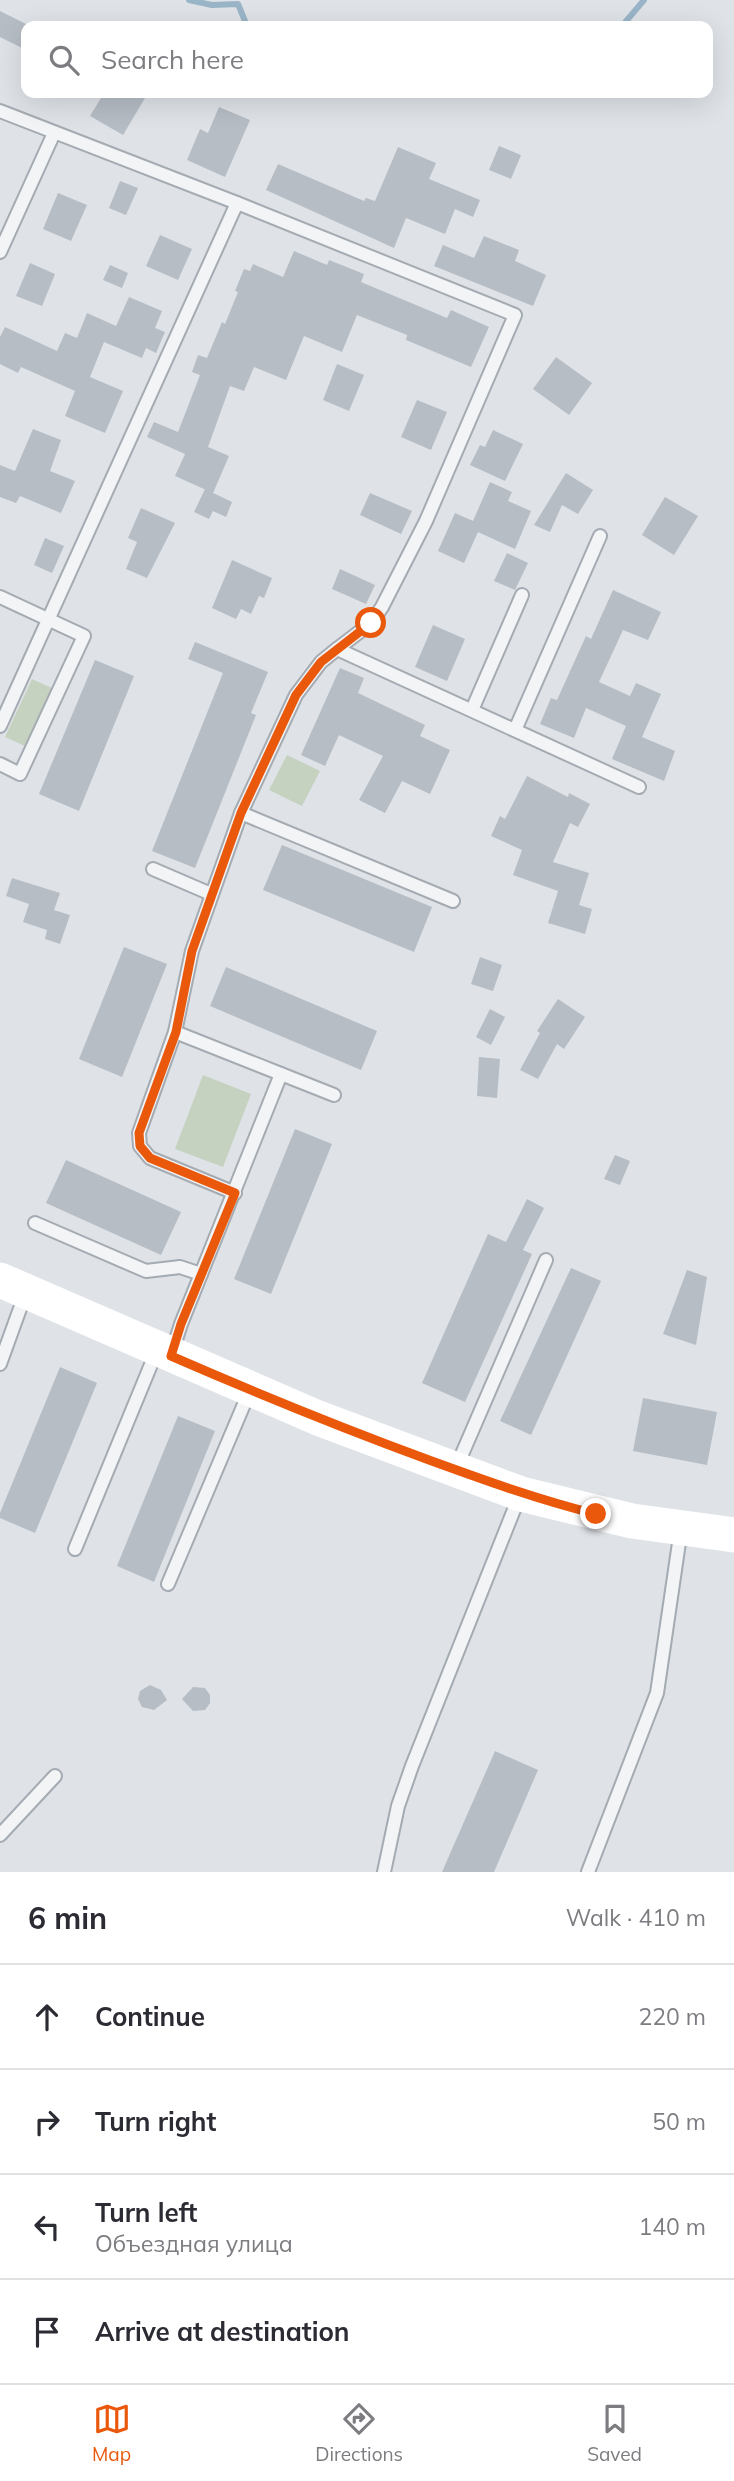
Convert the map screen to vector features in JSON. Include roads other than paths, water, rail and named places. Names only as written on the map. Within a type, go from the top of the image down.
[{"type":"main road","points":[[13,1286],[250,1390],[521,1493],[596,1514],[734,1535]]},
{"type":"lane","points":[[0,111],[515,315],[426,521],[382,607],[371,623],[321,662],[296,695],[241,813],[192,951],[176,1032],[139,1133],[140,1146],[150,1158],[235,1193]]},
{"type":"lane","points":[[0,252],[54,134]]},
{"type":"lane","points":[[0,726],[237,203]]},
{"type":"lane","points":[[515,730],[600,536]]},
{"type":"lane","points":[[472,710],[522,595]]},
{"type":"lane","points":[[0,597],[84,636],[20,774],[0,764]]},
{"type":"lane","points":[[337,649],[639,787]]},
{"type":"lane","points":[[241,813],[453,901]]},
{"type":"lane","points":[[153,869],[211,894]]},
{"type":"lane","points":[[176,1032],[334,1095]]},
{"type":"lane","points":[[75,1549],[201,1275],[281,1074]]},
{"type":"lane","points":[[35,1223],[146,1271],[180,1267],[201,1275]]},
{"type":"lane","points":[[455,1469],[546,1260]]},
{"type":"lane","points":[[0,1364],[13,1286]]},
{"type":"lane","points":[[169,1584],[250,1390]]},
{"type":"lane","points":[[384,1872],[398,1807],[412,1766],[521,1493]]},
{"type":"lane","points":[[588,1872],[657,1693],[681,1529]]},
{"type":"lane","points":[[0,1835],[55,1776]]},
{"type":"waterway","points":[[189,0],[212,5],[238,4],[245,21]]},
{"type":"waterway","points":[[626,21],[644,0]]}]
